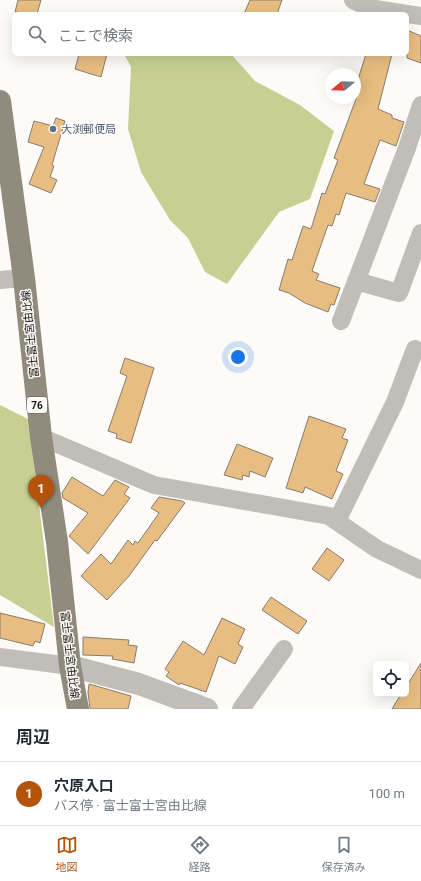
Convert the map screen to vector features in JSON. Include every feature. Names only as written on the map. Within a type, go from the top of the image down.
[{"type":"main road","name":"富士富士宮由比線","points":[[0,101],[24,278],[41,437],[57,542],[70,666],[78,709]]},
{"type":"street","points":[[353,0],[414,10]]},
{"type":"street","points":[[341,320],[356,281],[414,149],[421,105]]},
{"type":"street","points":[[356,281],[399,293],[421,233]]},
{"type":"street","points":[[0,280],[24,278]]},
{"type":"street","points":[[337,521],[395,402],[415,349]]},
{"type":"street","points":[[41,437],[154,485],[329,516],[377,549],[421,570]]},
{"type":"street","points":[[241,709],[284,649]]},
{"type":"street","points":[[0,657],[70,666],[139,684],[207,709]]},
{"type":"green space","points":[[125,56],[233,56],[255,81],[300,105],[334,131],[310,199],[279,212],[227,284],[205,272],[188,238],[170,220],[141,172],[128,129],[131,67]]},
{"type":"green space","points":[[0,405],[34,422],[33,455],[54,627],[0,595]]},
{"type":"building","points":[[18,0],[41,0],[38,12],[15,12]]},
{"type":"building","points":[[250,0],[282,0],[278,12],[245,12]]},
{"type":"building","points":[[409,31],[421,36],[421,63],[407,58],[407,56],[409,56]]},
{"type":"building","points":[[78,56],[106,56],[101,77],[75,69]]},
{"type":"building","points":[[365,56],[391,56],[378,109],[392,115],[392,118],[404,122],[396,146],[380,140],[364,184],[380,189],[375,202],[346,193],[339,215],[336,214],[332,226],[328,225],[312,271],[319,274],[316,280],[340,288],[334,305],[331,304],[328,312],[305,303],[289,293],[279,290],[288,259],[292,260],[303,226],[311,229],[322,193],[325,194],[338,160],[334,158],[354,104],[361,104],[361,70]]},
{"type":"building","points":[[56,118],[65,121],[52,165],[54,166],[50,177],[57,180],[51,193],[29,184],[44,147],[28,142],[34,121],[53,126]]},
{"type":"building","points":[[125,358],[154,368],[131,443],[116,438],[117,434],[108,431],[127,376],[120,373]]},
{"type":"building","points":[[309,416],[346,429],[342,438],[348,440],[336,471],[343,474],[332,499],[305,487],[303,493],[286,488]]},
{"type":"building","points":[[237,444],[273,458],[265,477],[250,471],[249,477],[243,475],[242,480],[224,475]]},
{"type":"building","points":[[72,477],[103,496],[115,480],[129,487],[124,494],[130,498],[88,554],[69,536],[88,513],[63,498],[62,493]]},
{"type":"building","points":[[159,497],[182,501],[185,503],[157,541],[155,540],[129,576],[107,600],[81,576],[101,554],[111,564],[128,540],[133,545],[135,541],[138,543],[159,513],[151,508]]},
{"type":"building","points":[[327,548],[344,560],[329,581],[312,569]]},
{"type":"building","points":[[271,597],[307,621],[298,634],[262,610]]},
{"type":"building","points":[[0,613],[45,624],[40,643],[35,641],[33,646],[0,638]]},
{"type":"building","points":[[222,618],[245,629],[238,644],[243,647],[235,664],[219,656],[206,692],[180,683],[179,685],[166,676],[169,672],[165,669],[183,641],[204,655]]},
{"type":"building","points":[[83,637],[129,640],[128,645],[137,646],[134,663],[112,659],[113,656],[83,655]]},
{"type":"building","points":[[421,663],[421,709],[392,709],[399,697],[409,697],[409,682]]},
{"type":"building","points":[[89,684],[131,696],[128,709],[90,709],[88,692]]},
{"type":"place","name":"大渕郵便局","points":[[53,129]]},
{"type":"place","name":"穴原入口","points":[[41,508]]}]
